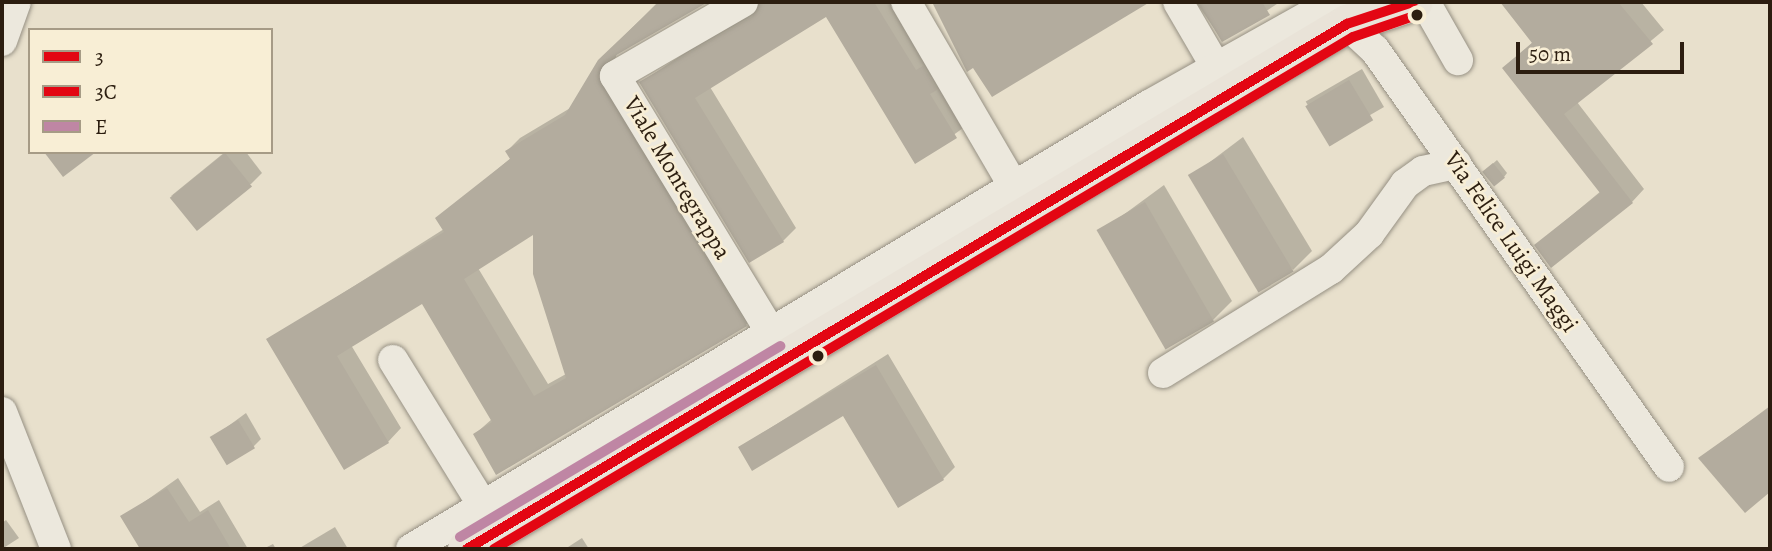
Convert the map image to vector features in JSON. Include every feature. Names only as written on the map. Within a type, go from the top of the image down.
[{"type":"main road","points":[[467,549],[596,456],[1340,13],[1405,4]]},
{"type":"street","points":[[2,41],[16,2]]},
{"type":"street","name":"Viale Montegrappa","points":[[743,2],[615,76],[772,334]]},
{"type":"street","points":[[906,2],[1014,187]]},
{"type":"street","points":[[1178,2],[1216,67]]},
{"type":"street","points":[[1405,4],[1458,60]]},
{"type":"street","points":[[411,549],[483,506],[596,456],[772,334],[1216,67],[1340,13]]},
{"type":"street","name":"Via Felice Luigi Maggi","points":[[1340,13],[1375,50],[1669,467]]},
{"type":"street","points":[[1163,373],[1331,269],[1369,234],[1405,184],[1423,171],[1456,164]]},
{"type":"street","points":[[393,360],[483,506]]},
{"type":"street","points":[[2,412],[56,549]]},
{"type":"building","points":[[659,2],[708,2],[606,61],[598,77],[747,326],[496,475],[473,434],[492,422],[422,304],[337,356],[389,443],[344,470],[266,339],[444,232],[435,218],[510,159],[505,151],[565,115],[598,60]],"holes":[[[533,235],[533,274],[566,378],[534,396],[464,279]]]},
{"type":"building","points":[[760,2],[874,2],[916,70],[923,66],[937,90],[930,94],[957,138],[915,164],[826,17],[695,98],[784,242],[749,263],[639,82],[752,17]]},
{"type":"building","points":[[932,2],[1150,2],[992,97],[973,68],[967,72]]},
{"type":"building","points":[[1198,2],[1262,2],[1270,15],[1222,42]]},
{"type":"building","points":[[1500,2],[1618,2],[1653,44],[1564,114],[1633,203],[1551,268],[1534,245],[1600,193],[1502,68],[1532,43]]},
{"type":"building","points":[[1349,80],[1373,120],[1329,147],[1305,106]]},
{"type":"building","points":[[46,154],[93,154],[63,177]]},
{"type":"building","points":[[226,154],[252,186],[197,231],[170,198]]},
{"type":"building","points":[[1223,154],[1294,271],[1258,293],[1188,175]]},
{"type":"building","points":[[1493,163],[1505,178],[1494,187],[1482,172]]},
{"type":"building","points":[[1145,202],[1214,322],[1166,350],[1097,230]]},
{"type":"building","points":[[876,365],[944,480],[898,508],[843,416],[752,471],[738,447]]},
{"type":"building","points":[[1770,407],[1770,492],[1745,513],[1698,458]]},
{"type":"building","points":[[238,420],[255,448],[227,465],[210,437]]},
{"type":"building","points":[[167,488],[189,522],[208,510],[231,549],[140,549],[120,516]]},
{"type":"transit line","name":"3","points":[[467,549],[1347,24],[1413,2]]},
{"type":"transit line","name":"3C","points":[[494,549],[1353,37],[1417,15]]},
{"type":"transit line","name":"E","points":[[460,537],[780,346]]}]
